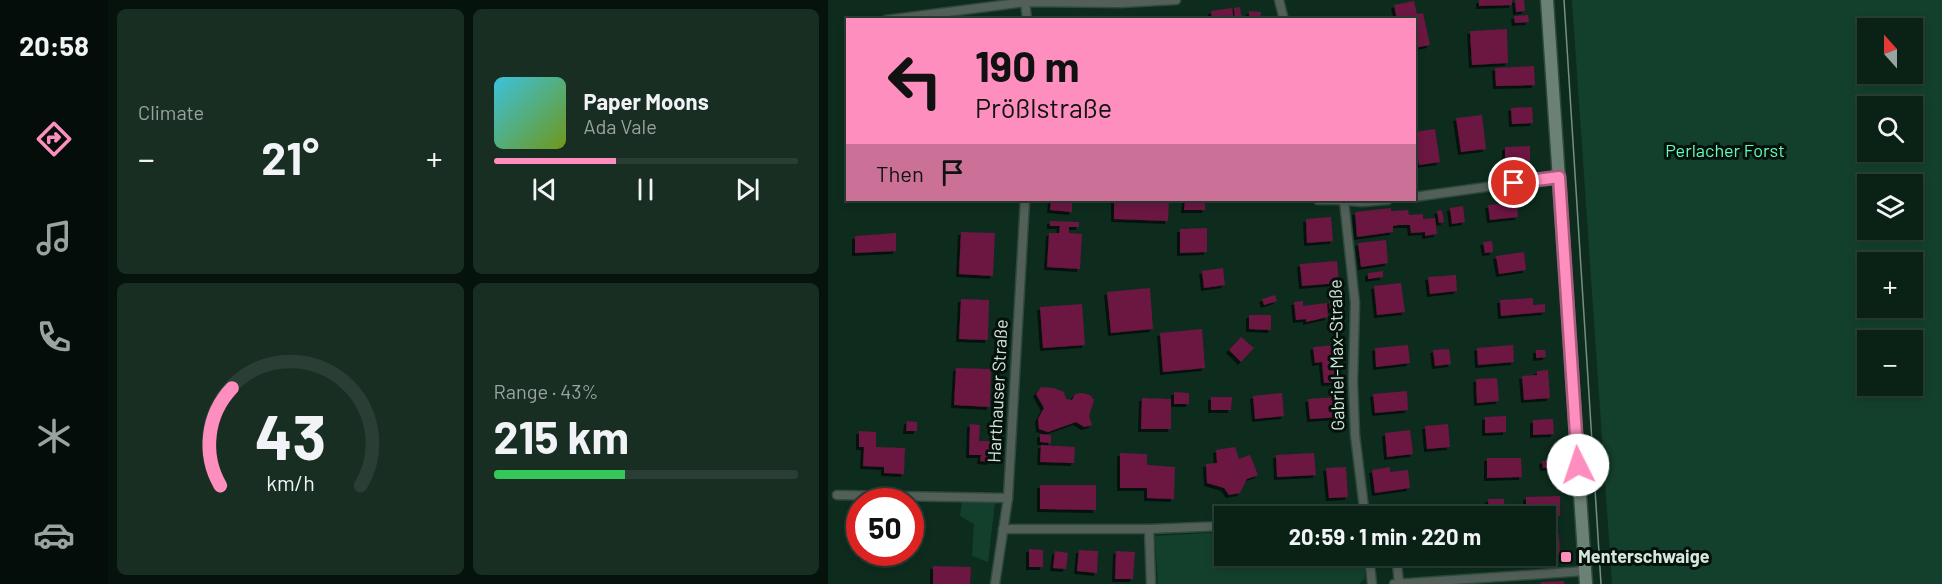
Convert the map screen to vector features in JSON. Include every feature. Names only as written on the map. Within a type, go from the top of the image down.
[{"type":"main road","points":[[1547,0],[1586,584]]},
{"type":"street","points":[[901,18],[1025,1],[1120,3],[1176,0]]},
{"type":"street","points":[[1279,0],[1284,18]]},
{"type":"street","points":[[1025,1],[1027,18]]},
{"type":"street","points":[[1416,197],[1559,177]]},
{"type":"street","name":"Harthauser Straße","points":[[995,584],[1008,498],[1025,201]]},
{"type":"street","name":"Gabriel-Max-Straße","points":[[1344,201],[1355,303],[1353,382],[1355,435],[1364,506]]},
{"type":"street","points":[[837,495],[1008,498]]},
{"type":"street","points":[[1004,529],[1214,526]]},
{"type":"street","points":[[1149,529],[1151,584]]},
{"type":"street","points":[[1370,566],[1372,584]]},
{"type":"street","points":[[1398,566],[1400,583]]},
{"type":"street","points":[[1394,584],[1585,571]]},
{"type":"green space","name":"Perlacher Forst","points":[[1572,0],[1942,0],[1942,584],[1612,584]]},
{"type":"green space","points":[[962,501],[995,503],[988,562],[972,556],[974,524],[960,516]]},
{"type":"green space","points":[[1214,533],[1214,566],[1364,566],[1365,579],[1359,584],[1158,584],[1155,536]]},
{"type":"building","points":[[1479,0],[1512,0],[1512,5],[1479,6]]},
{"type":"building","points":[[1515,0],[1524,0],[1525,11],[1516,12]]},
{"type":"building","points":[[1414,1],[1417,14],[1423,13],[1430,45],[1416,48],[1416,18],[1397,18],[1394,5]]},
{"type":"building","points":[[1240,7],[1242,18],[1235,18],[1234,8]]},
{"type":"building","points":[[1232,8],[1234,18],[1212,18],[1211,11]]},
{"type":"building","points":[[1249,11],[1261,12],[1260,18],[1249,18]]},
{"type":"building","points":[[1528,15],[1529,22],[1515,23],[1514,16]]},
{"type":"building","points":[[1507,29],[1508,63],[1472,65],[1470,31]]},
{"type":"building","points":[[1534,66],[1535,85],[1496,86],[1495,68]]},
{"type":"building","points":[[1532,107],[1533,123],[1512,124],[1511,108]]},
{"type":"building","points":[[1482,115],[1486,149],[1461,152],[1456,118]]},
{"type":"building","points":[[1435,129],[1440,162],[1419,165],[1416,132]]},
{"type":"building","points":[[1530,146],[1530,161],[1505,162],[1505,147]]},
{"type":"building","points":[[1507,163],[1508,170],[1498,171],[1497,164]]},
{"type":"building","points":[[1051,201],[1072,201],[1072,212],[1050,210]]},
{"type":"building","points":[[1114,201],[1169,201],[1168,221],[1114,219]]},
{"type":"building","points":[[1185,201],[1205,201],[1205,210],[1184,210]]},
{"type":"building","points":[[1517,202],[1518,217],[1490,220],[1488,205]]},
{"type":"building","points":[[1463,206],[1465,222],[1452,224],[1450,208]]},
{"type":"building","points":[[1391,208],[1391,211],[1408,210],[1409,215],[1423,214],[1423,219],[1435,218],[1437,234],[1425,236],[1425,232],[1411,233],[1410,225],[1398,225],[1393,226],[1393,232],[1357,237],[1355,212]]},
{"type":"building","points":[[1442,210],[1444,222],[1439,223],[1437,211]]},
{"type":"building","points":[[1331,217],[1333,241],[1307,243],[1306,219]]},
{"type":"building","points":[[1050,221],[1079,222],[1079,227],[1069,227],[1069,233],[1082,234],[1080,269],[1047,267],[1049,233],[1059,233],[1060,226],[1050,226]]},
{"type":"building","points":[[1207,228],[1207,252],[1180,253],[1180,229]]},
{"type":"building","points":[[961,232],[995,233],[993,276],[959,274]]},
{"type":"building","points":[[896,233],[896,251],[855,253],[855,236]]},
{"type":"building","points":[[1386,240],[1388,263],[1361,267],[1358,243]]},
{"type":"building","points":[[1492,241],[1493,252],[1485,253],[1483,242]]},
{"type":"building","points":[[1524,252],[1526,270],[1499,274],[1496,256]]},
{"type":"building","points":[[1337,261],[1339,283],[1302,286],[1300,264]]},
{"type":"building","points":[[1223,268],[1225,285],[1204,288],[1202,271]]},
{"type":"building","points":[[1383,271],[1383,277],[1368,279],[1368,273]]},
{"type":"building","points":[[1456,275],[1457,291],[1430,294],[1428,277]]},
{"type":"building","points":[[1401,283],[1405,312],[1377,315],[1374,286]]},
{"type":"building","points":[[1150,288],[1153,329],[1111,333],[1107,292]]},
{"type":"building","points":[[1275,295],[1277,301],[1264,305],[1262,299]]},
{"type":"building","points":[[1533,298],[1533,305],[1545,304],[1545,312],[1501,316],[1500,300]]},
{"type":"building","points":[[961,299],[989,300],[988,340],[959,339]]},
{"type":"building","points":[[1338,300],[1339,309],[1330,310],[1329,301]]},
{"type":"building","points":[[1303,301],[1303,306],[1327,303],[1328,317],[1306,322],[1306,319],[1296,320],[1294,302]]},
{"type":"building","points":[[1082,304],[1085,345],[1043,348],[1040,307]]},
{"type":"building","points":[[1249,315],[1271,315],[1271,330],[1249,329]]},
{"type":"building","points":[[1202,329],[1205,368],[1163,372],[1160,333]]},
{"type":"building","points":[[1241,337],[1254,348],[1241,362],[1229,350]]},
{"type":"building","points":[[1337,345],[1340,382],[1324,383],[1322,362],[1315,363],[1313,347]]},
{"type":"building","points":[[1408,345],[1410,363],[1376,367],[1375,348]]},
{"type":"building","points":[[1513,345],[1514,362],[1478,365],[1477,348]]},
{"type":"building","points":[[1449,349],[1451,364],[1435,366],[1433,350]]},
{"type":"building","points":[[1536,350],[1545,350],[1546,357],[1536,358]]},
{"type":"building","points":[[956,368],[991,369],[990,407],[954,405]]},
{"type":"building","points":[[1548,370],[1550,398],[1524,400],[1522,376],[1537,375],[1537,371]]},
{"type":"building","points":[[1497,378],[1499,401],[1477,403],[1476,379]]},
{"type":"building","points":[[1041,387],[1064,392],[1066,399],[1072,400],[1075,394],[1090,395],[1094,400],[1089,416],[1092,425],[1084,427],[1076,422],[1048,432],[1039,429],[1038,419],[1044,408],[1036,394]]},
{"type":"building","points":[[1407,391],[1408,410],[1375,413],[1373,394]]},
{"type":"building","points":[[1174,392],[1189,393],[1189,404],[1174,404]]},
{"type":"building","points":[[1282,393],[1284,416],[1255,419],[1253,396]]},
{"type":"building","points":[[1211,397],[1232,397],[1231,410],[1211,410]]},
{"type":"building","points":[[1338,397],[1340,417],[1310,419],[1308,399]]},
{"type":"building","points":[[1142,398],[1171,399],[1171,429],[1141,429]]},
{"type":"building","points":[[1506,416],[1506,432],[1485,433],[1485,417]]},
{"type":"building","points":[[1553,419],[1554,434],[1533,435],[1533,420]]},
{"type":"building","points":[[907,421],[917,422],[917,431],[906,431]]},
{"type":"building","points":[[970,424],[980,425],[979,441],[991,441],[990,462],[980,461],[981,455],[969,455]]},
{"type":"building","points":[[1448,424],[1450,447],[1427,449],[1425,426]]},
{"type":"building","points":[[1410,430],[1413,454],[1387,457],[1385,433]]},
{"type":"building","points":[[859,431],[876,432],[876,447],[905,448],[904,474],[884,473],[884,467],[863,466],[864,447],[859,447]]},
{"type":"building","points":[[1040,434],[1051,435],[1051,443],[1040,442]]},
{"type":"building","points":[[1041,445],[1075,447],[1074,463],[1040,462]]},
{"type":"building","points":[[1235,447],[1239,459],[1250,455],[1258,475],[1247,479],[1240,493],[1229,495],[1224,488],[1207,483],[1206,464],[1217,463],[1216,450]]},
{"type":"building","points":[[1120,453],[1147,454],[1147,465],[1175,467],[1174,499],[1147,498],[1147,488],[1120,488]]},
{"type":"building","points":[[1314,453],[1316,475],[1277,477],[1276,455]]},
{"type":"building","points":[[1487,458],[1521,458],[1522,477],[1487,478]]},
{"type":"building","points":[[1552,460],[1553,467],[1543,468],[1542,461]]},
{"type":"building","points":[[1346,467],[1348,497],[1329,498],[1326,468]]},
{"type":"building","points":[[1390,467],[1390,472],[1408,470],[1410,488],[1375,493],[1372,470]]},
{"type":"building","points":[[1040,485],[1096,485],[1096,510],[1040,509]]},
{"type":"building","points":[[1560,496],[1560,516],[1556,516],[1556,506],[1526,506],[1526,497]]},
{"type":"building","points":[[1488,499],[1504,499],[1504,506],[1488,506]]},
{"type":"building","points":[[1556,535],[1559,535],[1560,555],[1556,555]]},
{"type":"building","points":[[1029,549],[1043,550],[1043,567],[1029,567]]},
{"type":"building","points":[[1079,550],[1098,551],[1097,573],[1077,571]]},
{"type":"building","points":[[1055,551],[1068,553],[1066,569],[1053,568]]},
{"type":"building","points":[[1116,551],[1135,552],[1133,579],[1115,579]]},
{"type":"building","points":[[933,566],[971,567],[970,584],[933,584]]},
{"type":"building","points":[[1564,581],[1564,584],[1541,584],[1541,582]]},
{"type":"tram line","points":[[1564,0],[1601,584]]},
{"type":"place","name":"Menterschwaige","points":[[1566,557]]},
{"type":"route","points":[[1514,183],[1559,177],[1578,465]]}]
